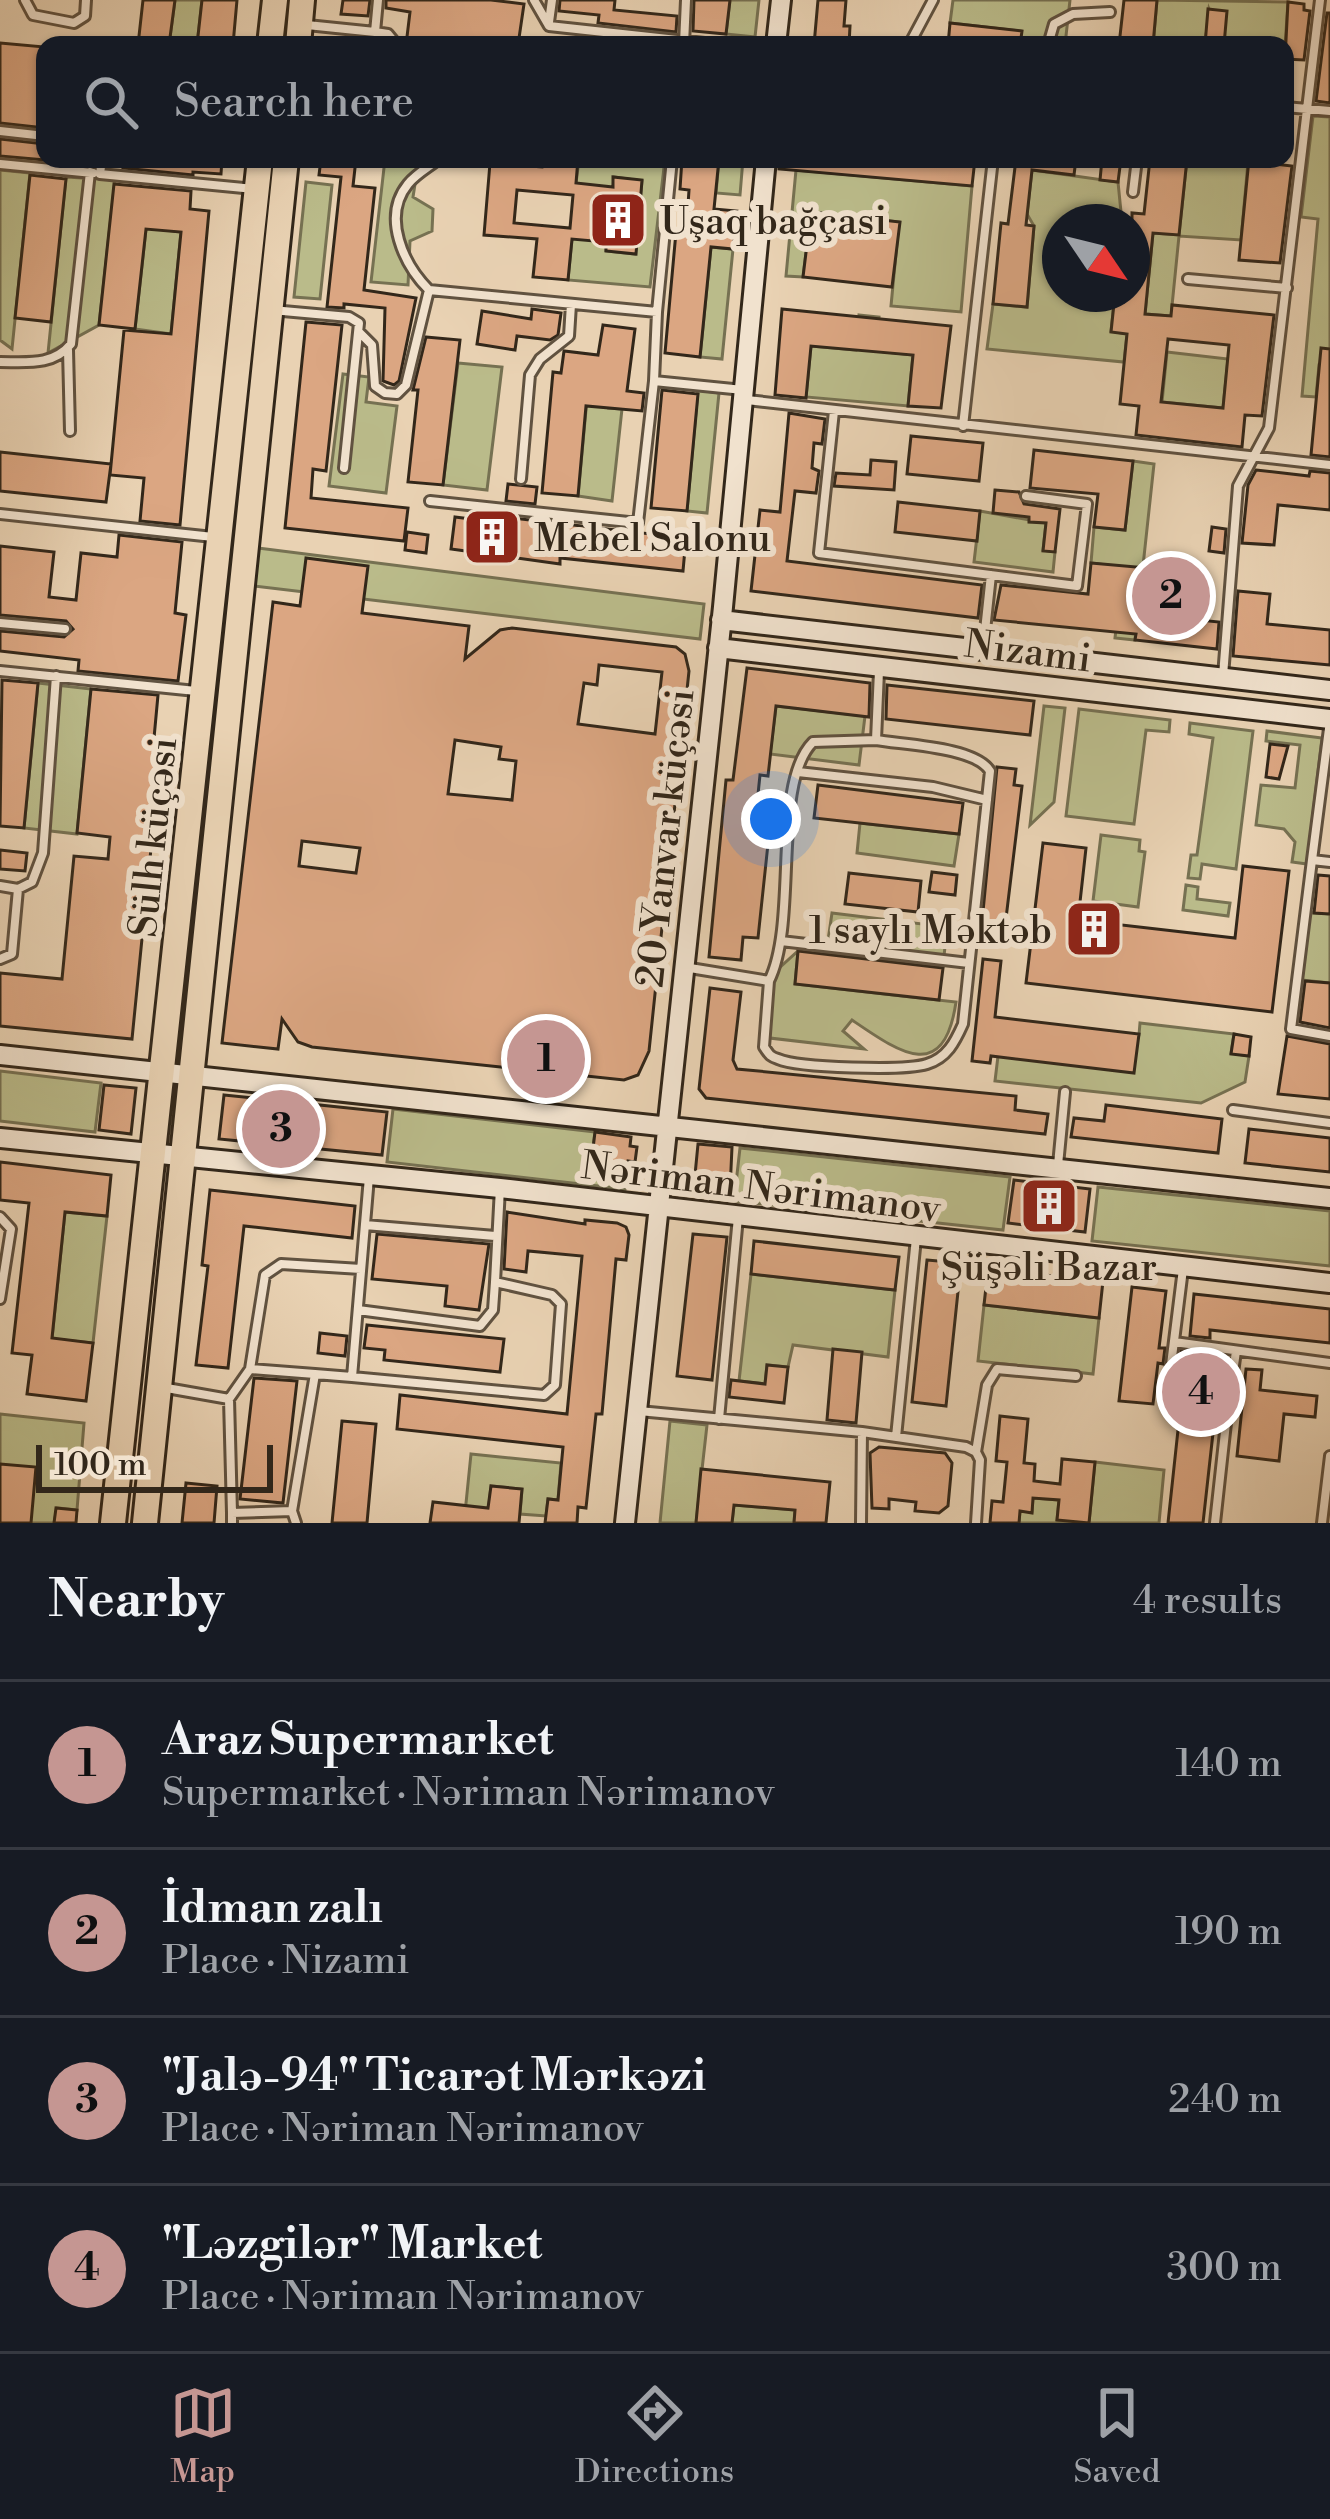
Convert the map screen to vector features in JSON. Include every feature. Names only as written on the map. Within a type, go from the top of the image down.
[{"type":"highway","points":[[271,36],[274,0]]},
{"type":"highway","name":"Sülh küçəsi","points":[[113,1523],[259,168]]},
{"type":"highway","name":"Sülh küçəsi","points":[[146,1523],[285,168]]},
{"type":"highway","points":[[139,1293],[169,1296]]},
{"type":"main road","points":[[777,36],[781,0]]},
{"type":"main road","name":"20 Yanvar küçəsi","points":[[626,1523],[765,168]]},
{"type":"main road","name":"Nizami","points":[[721,620],[1330,690]]},
{"type":"main road","name":"Nizami","points":[[718,648],[1330,719]]},
{"type":"main road","points":[[0,1055],[163,1073]]},
{"type":"main road","name":"Nəriman Nərimanov","points":[[163,1073],[1330,1198]]},
{"type":"main road","points":[[0,1138],[154,1155]]},
{"type":"main road","name":"Nəriman Nərimanov","points":[[154,1155],[500,1188],[1330,1283]]},
{"type":"lane","points":[[26,0],[34,14],[74,23],[85,16],[86,0]]},
{"type":"lane","points":[[375,32],[378,0]]},
{"type":"lane","points":[[534,0],[549,26]]},
{"type":"lane","points":[[549,26],[552,0]]},
{"type":"lane","points":[[684,36],[686,0]]},
{"type":"lane","points":[[915,36],[933,0]]},
{"type":"lane","points":[[1223,678],[1238,486],[1269,428],[1320,0]]},
{"type":"lane","points":[[1051,36],[1054,24],[1063,18],[1110,12]]},
{"type":"lane","points":[[300,23],[390,36]]},
{"type":"lane","points":[[549,26],[628,36]]},
{"type":"lane","points":[[1294,107],[1330,111]]},
{"type":"lane","points":[[0,131],[36,135]]},
{"type":"lane","points":[[0,164],[36,167]]},
{"type":"lane","points":[[42,168],[256,189]]},
{"type":"lane","points":[[70,431],[68,350],[98,168]]},
{"type":"lane","points":[[427,168],[410,181],[399,211],[398,236],[404,258],[429,290],[657,312]]},
{"type":"lane","points":[[430,501],[638,523],[671,168]]},
{"type":"lane","points":[[963,426],[992,168]]},
{"type":"lane","points":[[1133,192],[1136,168]]},
{"type":"lane","points":[[1188,279],[1287,288]]},
{"type":"lane","points":[[361,333],[372,345],[375,386],[386,393],[403,391],[429,290]]},
{"type":"lane","points":[[520,478],[530,375],[540,359],[569,336],[572,304]]},
{"type":"lane","points":[[271,310],[349,317],[358,323],[361,333],[344,468]]},
{"type":"lane","points":[[0,362],[44,362],[68,350]]},
{"type":"lane","points":[[654,381],[834,411],[1330,465]]},
{"type":"lane","points":[[834,411],[819,554],[1077,586],[1087,503],[1026,496]]},
{"type":"lane","points":[[0,514],[220,538]]},
{"type":"lane","points":[[982,651],[991,575]]},
{"type":"lane","points":[[0,623],[65,629]]},
{"type":"lane","points":[[876,740],[880,667]]},
{"type":"lane","points":[[0,671],[204,692]]},
{"type":"lane","points":[[0,886],[18,889],[32,882],[43,853],[56,676]]},
{"type":"lane","points":[[1330,719],[1326,781],[1291,1028],[1330,1036]]},
{"type":"lane","points":[[876,740],[980,758],[990,771],[962,1024],[955,1043],[926,1064],[832,1066],[773,1058],[766,1052],[770,981],[781,941],[798,772],[813,742],[876,740]]},
{"type":"lane","points":[[798,772],[933,787],[987,800]]},
{"type":"lane","points":[[1312,860],[1330,862]]},
{"type":"lane","points":[[0,959],[12,954],[18,889]]},
{"type":"lane","points":[[781,941],[969,963]]},
{"type":"lane","points":[[683,967],[770,981]]},
{"type":"lane","points":[[1058,1167],[1065,1092]]},
{"type":"lane","points":[[1233,1110],[1330,1124]]},
{"type":"lane","points":[[352,1377],[369,1175]]},
{"type":"lane","points":[[358,1310],[480,1326],[493,1310],[500,1188]]},
{"type":"lane","points":[[718,1419],[738,1216]]},
{"type":"lane","points":[[0,1217],[11,1229],[0,1299]]},
{"type":"lane","points":[[365,1225],[496,1236]]},
{"type":"lane","points":[[896,1437],[916,1237]]},
{"type":"lane","points":[[292,1511],[232,1518],[229,1399],[250,1369],[265,1275],[272,1268],[280,1264],[361,1269]]},
{"type":"lane","points":[[1183,1268],[1166,1406],[1171,1415],[1226,1423]]},
{"type":"lane","points":[[250,1369],[549,1394],[554,1385],[561,1304],[552,1295],[495,1282]]},
{"type":"lane","points":[[1174,1342],[1330,1363]]},
{"type":"lane","points":[[1215,1523],[1236,1352]]},
{"type":"lane","points":[[976,1523],[982,1471],[976,1452],[987,1385],[997,1369],[1076,1376]]},
{"type":"lane","points":[[296,1523],[292,1511],[315,1374]]},
{"type":"lane","points":[[160,1387],[229,1399]]},
{"type":"lane","points":[[638,1411],[862,1432],[976,1452]]},
{"type":"lane","points":[[861,1523],[862,1432]]},
{"type":"lane","points":[[1322,1523],[1330,1456]]},
{"type":"green space","points":[[175,0],[202,0],[198,36],[170,36]]},
{"type":"green space","points":[[730,0],[759,0],[755,36],[726,34]]},
{"type":"green space","points":[[953,0],[1070,0],[1066,36],[1021,36],[1021,31],[950,23]]},
{"type":"green space","points":[[1157,0],[1288,2],[1286,36],[1220,36],[1209,9],[1206,36],[1154,36]]},
{"type":"green space","points":[[1313,116],[1330,117],[1330,365],[1319,365],[1316,397],[1302,396],[1318,219],[1301,217]]},
{"type":"green space","points":[[384,168],[418,168],[413,197],[433,209],[432,231],[410,241],[408,285],[371,282]]},
{"type":"green space","points":[[578,168],[664,168],[650,287],[568,280],[572,239],[608,221],[606,251],[635,254],[642,181],[614,177],[611,208],[576,183]]},
{"type":"green space","points":[[718,168],[742,168],[740,195],[716,193]]},
{"type":"green space","points":[[1186,168],[1247,168],[1241,240],[1179,236],[1171,316],[1145,314],[1150,312],[1153,233],[1179,235]]},
{"type":"green space","points":[[0,170],[30,173],[12,349],[0,340]]},
{"type":"green space","points":[[796,170],[972,186],[961,312],[891,306],[899,222],[811,212],[803,277],[786,276]]},
{"type":"green space","points":[[1032,170],[1118,182],[1120,204],[1042,204],[1042,312],[1113,312],[1111,331],[1127,334],[1124,362],[987,349],[993,304],[1027,307],[1034,226],[1027,214]]},
{"type":"green space","points":[[66,177],[115,180],[99,325],[48,353]]},
{"type":"green space","points":[[306,182],[332,185],[320,299],[294,297]]},
{"type":"green space","points":[[151,184],[162,187],[158,229],[181,232],[171,334],[135,329]]},
{"type":"green space","points":[[711,247],[733,249],[722,359],[700,357]]},
{"type":"green space","points":[[859,315],[879,317],[876,351],[913,355],[908,406],[806,397],[811,346],[856,350]]},
{"type":"green space","points":[[1167,352],[1228,359],[1223,408],[1162,402]]},
{"type":"green space","points":[[458,363],[502,367],[487,490],[443,485]]},
{"type":"green space","points":[[343,374],[369,377],[366,402],[397,406],[386,493],[329,486]]},
{"type":"green space","points":[[588,388],[608,408],[622,409],[612,501],[578,496]]},
{"type":"green space","points":[[698,390],[719,393],[707,513],[687,511]]},
{"type":"green space","points":[[1133,461],[1154,464],[1135,640],[1115,638],[1123,567],[1091,563],[1094,527],[1125,530]]},
{"type":"green space","points":[[980,511],[1046,523],[1043,550],[1055,552],[1053,572],[974,562]]},
{"type":"green space","points":[[258,548],[704,604],[700,639],[254,586]]},
{"type":"green space","points":[[38,683],[91,689],[77,834],[24,828]]},
{"type":"green space","points":[[776,706],[865,716],[859,765],[770,754]]},
{"type":"green space","points":[[1044,706],[1065,708],[1054,802],[1030,825]]},
{"type":"green space","points":[[1079,709],[1170,720],[1169,732],[1146,730],[1134,824],[1066,816]]},
{"type":"green space","points":[[1190,723],[1253,731],[1236,869],[1202,864],[1200,879],[1188,878],[1191,855],[1197,855],[1213,738],[1189,734]]},
{"type":"green space","points":[[1267,731],[1322,738],[1307,864],[1292,862],[1295,842],[1284,829],[1256,825],[1261,785],[1295,788],[1300,745],[1266,741]]},
{"type":"green space","points":[[860,823],[959,834],[954,866],[857,853]]},
{"type":"green space","points":[[1101,835],[1140,840],[1139,851],[1145,852],[1138,907],[1093,901]]},
{"type":"green space","points":[[1186,885],[1198,887],[1197,899],[1230,903],[1228,916],[1183,910]]},
{"type":"green space","points":[[1310,912],[1330,914],[1330,983],[1302,980]]},
{"type":"green space","points":[[832,913],[947,927],[943,966],[826,954]]},
{"type":"green space","points":[[798,951],[795,984],[956,1002],[941,1044],[930,1053],[902,1050],[852,1020],[843,1031],[864,1049],[761,1037],[766,980]]},
{"type":"green space","points":[[1140,1023],[1234,1034],[1231,1053],[1249,1056],[1245,1082],[1201,1103],[995,1081],[998,1056],[1139,1035]]},
{"type":"green space","points":[[0,1071],[101,1083],[95,1132],[0,1121]]},
{"type":"green space","points":[[393,1109],[595,1132],[591,1165],[627,1169],[625,1189],[387,1162]]},
{"type":"green space","points":[[740,1148],[1010,1177],[1003,1230],[734,1201]]},
{"type":"green space","points":[[1098,1187],[1330,1211],[1330,1266],[1092,1241]]},
{"type":"green space","points":[[65,1212],[107,1216],[93,1343],[52,1339]]},
{"type":"green space","points":[[751,1274],[895,1290],[888,1357],[793,1345],[788,1367],[767,1365],[765,1384],[739,1381]]},
{"type":"green space","points":[[984,1305],[1099,1318],[1093,1374],[978,1361]]},
{"type":"green space","points":[[0,1414],[84,1423],[77,1510],[57,1508],[54,1523],[31,1523],[0,1464]]},
{"type":"green space","points":[[670,1421],[707,1425],[696,1523],[660,1523]]},
{"type":"green space","points":[[471,1454],[561,1463],[558,1500],[548,1499],[546,1516],[520,1514],[522,1489],[491,1486],[487,1523],[464,1523]]},
{"type":"green space","points":[[1095,1462],[1164,1470],[1159,1523],[1089,1523]]},
{"type":"green space","points":[[1033,1498],[1059,1500],[1057,1520],[1088,1523],[1019,1523],[1020,1511],[1032,1512]]},
{"type":"green space","points":[[734,1505],[795,1510],[794,1523],[732,1523]]},
{"type":"building","points":[[143,0],[175,0],[170,36],[139,36]]},
{"type":"building","points":[[202,0],[237,0],[234,36],[198,36]]},
{"type":"building","points":[[343,0],[370,0],[368,16],[341,14]]},
{"type":"building","points":[[386,0],[524,4],[519,36],[407,36],[410,12],[386,8]]},
{"type":"building","points":[[560,0],[615,0],[614,10],[677,16],[676,32],[598,23],[599,15],[559,11]]},
{"type":"building","points":[[694,0],[730,0],[726,34],[693,31]]},
{"type":"building","points":[[818,0],[846,0],[844,26],[850,26],[849,36],[815,36]]},
{"type":"building","points":[[1124,0],[1157,0],[1154,36],[1120,36]]},
{"type":"building","points":[[1288,2],[1304,4],[1304,10],[1310,11],[1304,60],[1294,59],[1294,36],[1286,36]]},
{"type":"building","points":[[1208,9],[1227,11],[1225,36],[1206,36]]},
{"type":"building","points":[[1330,13],[1330,103],[1316,101]]},
{"type":"building","points":[[950,23],[1022,31],[1021,36],[949,36]]},
{"type":"building","points":[[0,43],[36,46],[36,127],[0,123]]},
{"type":"building","points":[[0,139],[36,143],[36,159],[0,156]]},
{"type":"building","points":[[123,168],[221,168],[221,174]]},
{"type":"building","points":[[320,168],[355,168],[353,186],[375,188],[364,290],[416,298],[399,381],[394,385],[383,381],[385,308],[327,307],[341,177],[319,175]]},
{"type":"building","name":"Uşaq bağçasi","points":[[490,168],[577,168],[576,183],[613,187],[613,177],[642,180],[636,254],[606,251],[606,242],[572,239],[568,280],[533,277],[537,239],[484,235]],"holes":[[[517,190],[573,195],[570,228],[514,223]]]},
{"type":"building","points":[[681,168],[718,168],[714,209],[737,211],[733,249],[711,247],[700,357],[665,353],[676,232],[686,234],[689,190],[680,189]]},
{"type":"building","points":[[779,168],[974,168],[972,186]]},
{"type":"building","points":[[1015,168],[1075,168],[1074,175],[1032,170],[1026,225],[1034,226],[1027,307],[993,304],[1001,223],[1008,224]]},
{"type":"building","points":[[1101,168],[1120,168],[1118,182],[1100,180]]},
{"type":"building","points":[[1149,168],[1186,168],[1179,235],[1153,233],[1150,263],[1150,204],[1145,204]]},
{"type":"building","points":[[1248,168],[1292,168],[1280,263],[1239,260]]},
{"type":"building","points":[[30,175],[66,179],[51,322],[15,318]]},
{"type":"building","points":[[114,184],[191,191],[190,209],[209,211],[180,525],[140,521],[144,478],[110,475],[124,330],[171,334],[181,232],[146,229],[135,329],[99,325]]},
{"type":"building","points":[[811,212],[900,222],[892,287],[803,277]]},
{"type":"building","points":[[1172,305],[1274,315],[1262,416],[1245,415],[1242,447],[1136,435],[1139,406],[1120,404],[1127,334],[1111,332],[1113,312],[1171,316]],"holes":[[[1168,339],[1229,345],[1223,408],[1161,402]]]},
{"type":"building","points":[[532,309],[561,313],[558,335],[550,340],[517,336],[515,350],[477,344],[482,311],[531,319]]},
{"type":"building","points":[[782,309],[951,326],[941,408],[908,406],[913,355],[811,346],[806,398],[775,395]]},
{"type":"building","points":[[306,322],[342,325],[326,471],[313,469],[311,498],[408,508],[404,541],[285,528]]},
{"type":"building","points":[[603,325],[635,329],[627,391],[644,393],[642,411],[586,406],[578,496],[542,493],[553,372],[561,373],[564,351],[598,355]]},
{"type":"building","points":[[426,337],[460,340],[443,485],[408,482],[418,390],[413,390]]},
{"type":"building","points":[[1321,348],[1330,349],[1330,457],[1311,455]]},
{"type":"building","points":[[662,390],[698,394],[687,511],[651,508]]},
{"type":"building","points":[[789,413],[825,419],[822,444],[814,443],[812,468],[819,471],[816,493],[795,491],[787,561],[982,585],[978,618],[751,591],[760,510],[780,512]]},
{"type":"building","points":[[911,436],[983,443],[979,481],[907,474]]},
{"type":"building","points":[[1034,450],[1133,461],[1125,530],[1094,527],[1098,494],[1030,488]]},
{"type":"building","points":[[0,452],[111,464],[106,502],[0,491]]},
{"type":"building","points":[[871,460],[896,462],[894,490],[834,486],[836,473],[870,475]]},
{"type":"building","points":[[1256,470],[1309,476],[1310,471],[1330,473],[1330,510],[1278,505],[1274,545],[1242,543],[1248,485]]},
{"type":"building","points":[[508,484],[537,487],[535,504],[506,501]]},
{"type":"building","points":[[995,490],[1019,492],[1024,504],[1060,509],[1055,552],[1043,551],[1046,523],[993,513]]},
{"type":"building","points":[[898,502],[980,511],[977,541],[895,532]]},
{"type":"building","points":[[455,517],[503,523],[504,517],[686,538],[683,571],[560,558],[560,564],[451,549]]},
{"type":"building","points":[[1212,527],[1226,529],[1224,553],[1209,551]]},
{"type":"building","points":[[407,532],[428,535],[426,553],[405,550]]},
{"type":"building","points":[[119,535],[182,542],[175,613],[186,615],[178,681],[78,671],[79,660],[0,651],[0,631],[64,637],[73,629],[66,621],[0,615],[0,546],[54,552],[49,597],[76,600],[81,553],[117,557]]},
{"type":"building","points":[[306,558],[368,566],[362,613],[469,626],[465,659],[500,630],[512,628],[676,647],[685,654],[689,671],[649,1051],[638,1075],[624,1080],[312,1047],[298,1042],[282,1019],[278,1049],[222,1043],[273,602],[300,606]],"holes":[[[599,665],[662,672],[655,734],[578,724],[584,683],[597,685]],[[455,740],[501,747],[499,759],[516,761],[512,800],[448,794]],[[302,841],[360,848],[356,873],[299,866]]]},
{"type":"building","points":[[1091,563],[1204,573],[1199,620],[1219,622],[1217,649],[1135,640],[1136,634],[994,620],[1001,585],[1088,594]]},
{"type":"building","points":[[1238,591],[1270,594],[1267,624],[1330,630],[1330,665],[1233,656]]},
{"type":"building","points":[[747,668],[870,683],[869,717],[776,706],[768,776],[760,775],[755,823],[770,825],[758,938],[743,937],[741,960],[709,957],[726,780],[733,780]]},
{"type":"building","points":[[2,680],[38,683],[24,828],[0,826]]},
{"type":"building","points":[[887,685],[1034,701],[1030,735],[886,719]]},
{"type":"building","points":[[91,689],[158,695],[154,738],[162,738],[132,1039],[0,1026],[0,973],[62,979],[74,856],[108,859],[110,837],[77,833]]},
{"type":"building","points":[[1270,744],[1288,746],[1279,779],[1266,777]]},
{"type":"building","points":[[997,767],[1016,769],[1014,785],[1022,786],[1004,935],[981,932]]},
{"type":"building","points":[[818,785],[963,803],[959,834],[814,818]]},
{"type":"building","name":"1 saylı Məktəb","points":[[1043,843],[1086,848],[1078,920],[1235,938],[1243,866],[1289,871],[1272,1012],[1026,983]]},
{"type":"building","points":[[0,850],[27,853],[25,871],[0,869]]},
{"type":"building","points":[[932,872],[957,875],[955,895],[929,892]]},
{"type":"building","points":[[849,873],[921,881],[918,912],[845,904]]},
{"type":"building","points":[[1318,875],[1330,876],[1330,914],[1314,913]]},
{"type":"building","points":[[798,951],[943,968],[939,1000],[795,984]]},
{"type":"building","points":[[983,959],[1001,961],[995,1017],[1139,1034],[1134,1073],[991,1056],[990,1063],[972,1061]]},
{"type":"building","points":[[1305,981],[1330,983],[1330,1028],[1300,1022]]},
{"type":"building","points":[[710,988],[741,992],[733,1060],[737,1069],[1016,1096],[1015,1110],[1048,1114],[1045,1134],[706,1098],[699,1089]]},
{"type":"building","points":[[1234,1034],[1251,1037],[1249,1056],[1231,1054]]},
{"type":"building","points":[[1287,1036],[1330,1044],[1330,1099],[1278,1094]]},
{"type":"building","points":[[104,1085],[136,1088],[131,1134],[99,1130]]},
{"type":"building","points":[[224,1095],[387,1112],[382,1155],[219,1139]]},
{"type":"building","points":[[1106,1105],[1222,1119],[1218,1153],[1071,1137],[1074,1118],[1104,1121]]},
{"type":"building","points":[[1249,1129],[1330,1138],[1330,1172],[1245,1163]]},
{"type":"building","points":[[595,1132],[631,1137],[630,1146],[637,1147],[635,1162],[628,1161],[627,1169],[591,1165]]},
{"type":"building","points":[[698,1144],[732,1147],[730,1190],[694,1185]]},
{"type":"building","points":[[0,1162],[111,1175],[107,1216],[65,1212],[52,1338],[93,1343],[86,1401],[27,1394],[32,1355],[12,1353],[29,1203],[0,1200]]},
{"type":"building","name":"Şüşəli Bazar","points":[[1014,1180],[1090,1189],[1085,1232],[1008,1223]]},
{"type":"building","points":[[210,1190],[355,1206],[352,1238],[244,1226],[228,1368],[196,1365],[208,1266],[202,1265]]},
{"type":"building","points":[[507,1212],[585,1224],[585,1220],[617,1223],[629,1235],[626,1260],[616,1259],[602,1414],[596,1414],[586,1508],[578,1507],[577,1523],[545,1523],[548,1499],[558,1500],[563,1447],[397,1429],[400,1395],[567,1414],[582,1256],[528,1251],[526,1272],[504,1269]]},
{"type":"building","points":[[377,1234],[489,1244],[479,1310],[445,1306],[447,1286],[372,1279]]},
{"type":"building","points":[[693,1234],[727,1237],[712,1380],[677,1376]]},
{"type":"building","points":[[754,1241],[899,1257],[895,1290],[751,1274]]},
{"type":"building","points":[[927,1260],[961,1263],[946,1406],[912,1402]]},
{"type":"building","points":[[988,1269],[1103,1281],[1099,1318],[984,1305]]},
{"type":"building","points":[[1132,1287],[1166,1291],[1159,1348],[1165,1348],[1163,1364],[1158,1363],[1153,1404],[1119,1401]]},
{"type":"building","points":[[1194,1294],[1330,1309],[1330,1343],[1210,1330],[1210,1338],[1190,1336]]},
{"type":"building","points":[[367,1325],[504,1339],[500,1372],[384,1360],[385,1350],[364,1348]]},
{"type":"building","points":[[320,1333],[347,1336],[345,1356],[318,1353]]},
{"type":"building","points":[[833,1349],[862,1352],[856,1423],[827,1420]]},
{"type":"building","points":[[1181,1351],[1208,1355],[1206,1376],[1221,1378],[1218,1409],[1181,1406],[1185,1365],[1179,1365]]},
{"type":"building","points":[[767,1365],[788,1367],[784,1403],[729,1397],[731,1380],[765,1384]]},
{"type":"building","points":[[1246,1369],[1262,1370],[1260,1390],[1317,1396],[1315,1417],[1284,1414],[1279,1461],[1237,1456]]},
{"type":"building","points":[[254,1378],[297,1381],[283,1503],[240,1499]]},
{"type":"building","points":[[1000,1416],[1028,1419],[1024,1463],[1035,1464],[1034,1481],[1060,1484],[1062,1459],[1095,1462],[1089,1523],[1057,1520],[1059,1500],[1033,1498],[1032,1513],[1020,1511],[1019,1523],[990,1523],[992,1501],[1003,1502],[1007,1462],[996,1461]]},
{"type":"building","points":[[342,1421],[376,1424],[367,1523],[332,1523]]},
{"type":"building","points":[[1178,1430],[1213,1433],[1203,1523],[1168,1523]]},
{"type":"building","points":[[879,1447],[945,1453],[952,1463],[948,1506],[939,1513],[915,1511],[916,1502],[889,1499],[889,1509],[872,1508],[870,1453]]},
{"type":"building","points":[[0,1464],[36,1467],[31,1523],[0,1523]]},
{"type":"building","points":[[701,1469],[830,1482],[826,1523],[794,1523],[795,1510],[734,1505],[732,1523],[696,1523]]},
{"type":"building","points":[[186,1483],[217,1486],[214,1523],[182,1523]]},
{"type":"building","points":[[491,1486],[522,1489],[519,1523],[430,1523],[433,1502],[488,1508]]},
{"type":"building","points":[[56,1508],[77,1510],[76,1523],[54,1523]]},
{"type":"place","name":"Uşaq bağçasi","points":[[618,220]]},
{"type":"place","name":"Mebel Salonu","points":[[492,537]]},
{"type":"place","name":"İdman zalı","points":[[1171,596]]},
{"type":"place","name":"1 saylı Məktəb","points":[[1094,929]]},
{"type":"place","name":"Araz Supermarket","points":[[546,1059]]},
{"type":"place","name":"\"Jalə-94\" Ticarət Mərkəzi","points":[[281,1129]]},
{"type":"place","name":"Şüşəli Bazar","points":[[1049,1206]]},
{"type":"place","name":"\"Ləzgilər\" Market","points":[[1201,1392]]}]
